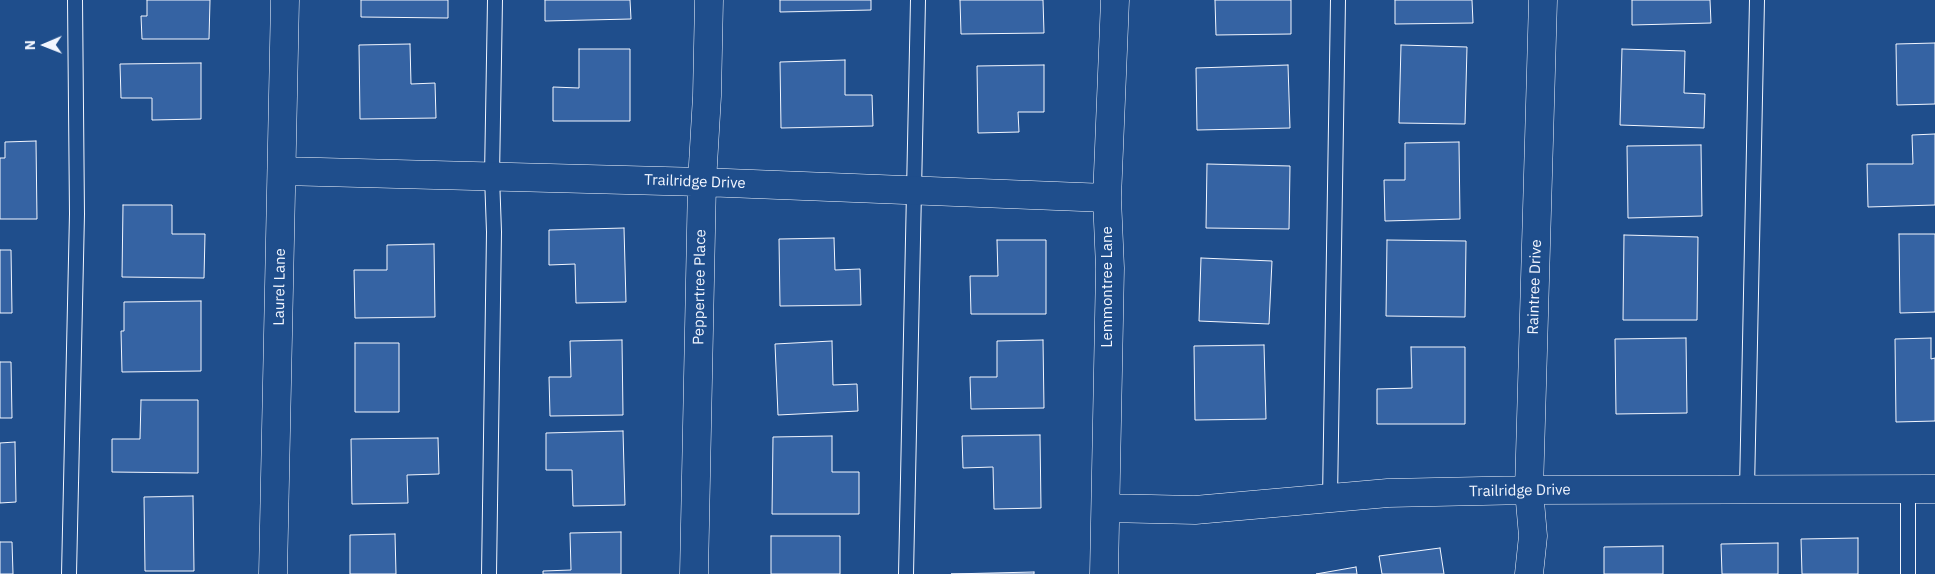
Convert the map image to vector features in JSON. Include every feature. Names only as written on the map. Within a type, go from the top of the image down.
[{"type":"street","name":"Laurel Lane","points":[[273,574],[285,0]]},
{"type":"street","name":"Peppertree Place","points":[[694,574],[702,182],[707,96],[708,0]]},
{"type":"street","name":"Lemmontree Lane","points":[[1104,574],[1110,268],[1107,198],[1115,0]]},
{"type":"street","name":"Raintree Drive","points":[[1529,574],[1532,536],[1529,490],[1543,0]]},
{"type":"street","name":"Trailridge Drive","points":[[282,171],[702,182],[1107,198]]},
{"type":"street","name":"Trailridge Drive","points":[[1106,508],[1195,510],[1388,493],[1529,490],[1935,489]]},
{"type":"lane","points":[[69,574],[77,214],[76,0]]},
{"type":"lane","points":[[489,574],[495,0]]},
{"type":"lane","points":[[906,574],[918,0]]},
{"type":"lane","points":[[1330,498],[1338,0]]},
{"type":"lane","points":[[1748,489],[1757,0]]},
{"type":"lane","points":[[1908,489],[1908,574]]},
{"type":"building","points":[[147,0],[210,0],[209,39],[142,39],[141,16],[147,16]]},
{"type":"building","points":[[361,0],[448,0],[448,18],[361,17]]},
{"type":"building","points":[[545,0],[630,0],[631,19],[545,21]]},
{"type":"building","points":[[780,0],[871,0],[871,10],[780,12]]},
{"type":"building","points":[[960,0],[1043,0],[1044,33],[961,34]]},
{"type":"building","points":[[1215,0],[1291,0],[1291,34],[1216,35]]},
{"type":"building","points":[[1395,0],[1472,0],[1473,23],[1395,24]]},
{"type":"building","points":[[1632,0],[1710,0],[1711,23],[1632,25]]},
{"type":"building","points":[[1935,43],[1935,104],[1897,105],[1896,44]]},
{"type":"building","points":[[410,44],[411,84],[435,83],[436,118],[360,119],[359,45]]},
{"type":"building","points":[[1401,45],[1467,47],[1465,124],[1399,123]]},
{"type":"building","points":[[579,49],[630,49],[630,121],[553,121],[553,87],[579,88]]},
{"type":"building","points":[[1622,49],[1685,51],[1684,93],[1705,94],[1704,128],[1620,125]]},
{"type":"building","points":[[845,60],[845,95],[872,95],[873,126],[781,128],[780,62]]},
{"type":"building","points":[[201,63],[201,119],[152,120],[152,98],[121,98],[120,64]]},
{"type":"building","points":[[1044,65],[1044,112],[1018,112],[1019,132],[978,133],[977,66]]},
{"type":"building","points":[[1288,65],[1290,128],[1197,130],[1196,68]]},
{"type":"building","points":[[1935,134],[1935,205],[1868,207],[1867,164],[1913,164],[1912,135]]},
{"type":"building","points":[[36,141],[37,219],[0,219],[0,158],[5,158],[5,142]]},
{"type":"building","points":[[1459,142],[1460,219],[1385,221],[1384,180],[1405,180],[1405,143]]},
{"type":"building","points":[[1701,145],[1702,216],[1628,218],[1627,146]]},
{"type":"building","points":[[1207,164],[1290,166],[1289,229],[1206,228]]},
{"type":"building","points":[[123,205],[172,205],[172,234],[205,234],[204,278],[122,277]]},
{"type":"building","points":[[624,228],[626,302],[576,303],[575,264],[549,265],[549,230]]},
{"type":"building","points":[[1899,234],[1935,234],[1935,312],[1900,313]]},
{"type":"building","points":[[1624,235],[1698,237],[1697,320],[1623,320]]},
{"type":"building","points":[[834,238],[835,270],[860,269],[861,305],[780,306],[779,239]]},
{"type":"building","points":[[997,240],[1046,240],[1046,314],[971,314],[970,276],[998,276]]},
{"type":"building","points":[[1387,240],[1466,241],[1465,317],[1386,316]]},
{"type":"building","points":[[434,244],[435,317],[355,318],[354,270],[387,270],[387,245]]},
{"type":"building","points":[[0,250],[11,250],[12,313],[0,313]]},
{"type":"building","points":[[1201,258],[1272,261],[1269,324],[1199,321]]},
{"type":"building","points":[[201,301],[201,371],[122,372],[121,331],[124,331],[124,302]]},
{"type":"building","points":[[1686,338],[1687,413],[1616,414],[1615,339]]},
{"type":"building","points":[[1931,338],[1931,359],[1935,358],[1935,421],[1896,422],[1895,339]]},
{"type":"building","points":[[622,340],[623,415],[550,416],[549,377],[571,377],[570,341]]},
{"type":"building","points":[[1043,340],[1044,408],[971,409],[970,377],[997,377],[997,341]]},
{"type":"building","points":[[832,341],[833,385],[857,384],[858,411],[778,415],[775,344]]},
{"type":"building","points":[[355,343],[399,343],[399,412],[355,412]]},
{"type":"building","points":[[1264,345],[1266,419],[1195,420],[1194,346]]},
{"type":"building","points":[[1411,347],[1465,347],[1465,424],[1377,424],[1377,389],[1412,388]]},
{"type":"building","points":[[0,362],[11,362],[12,418],[0,418]]},
{"type":"building","points":[[141,400],[198,400],[198,473],[112,472],[112,439],[140,439]]},
{"type":"building","points":[[623,431],[625,505],[573,506],[572,470],[546,470],[546,433]]},
{"type":"building","points":[[1040,435],[1041,508],[994,509],[993,467],[963,468],[962,436]]},
{"type":"building","points":[[832,436],[832,472],[859,472],[859,514],[772,514],[773,437]]},
{"type":"building","points":[[438,438],[439,474],[407,475],[408,503],[352,504],[351,439]]},
{"type":"building","points":[[15,442],[16,502],[0,503],[0,443]]},
{"type":"building","points":[[193,496],[194,571],[145,571],[144,497]]},
{"type":"building","points":[[621,532],[621,574],[543,574],[543,571],[571,570],[570,533]]},
{"type":"building","points":[[395,534],[396,574],[350,574],[350,535]]},
{"type":"building","points":[[771,536],[840,536],[840,574],[771,574]]},
{"type":"building","points":[[1858,538],[1858,574],[1802,574],[1801,539]]},
{"type":"building","points":[[0,542],[12,542],[13,574],[0,574]]},
{"type":"building","points":[[1778,543],[1778,574],[1722,574],[1721,544]]},
{"type":"building","points":[[1663,546],[1663,574],[1604,574],[1604,547]]},
{"type":"building","points":[[1440,548],[1444,574],[1382,574],[1379,556]]},
{"type":"building","points":[[1356,567],[1357,574],[1316,574]]},
{"type":"building","points":[[1034,572],[1034,574],[951,574]]}]
